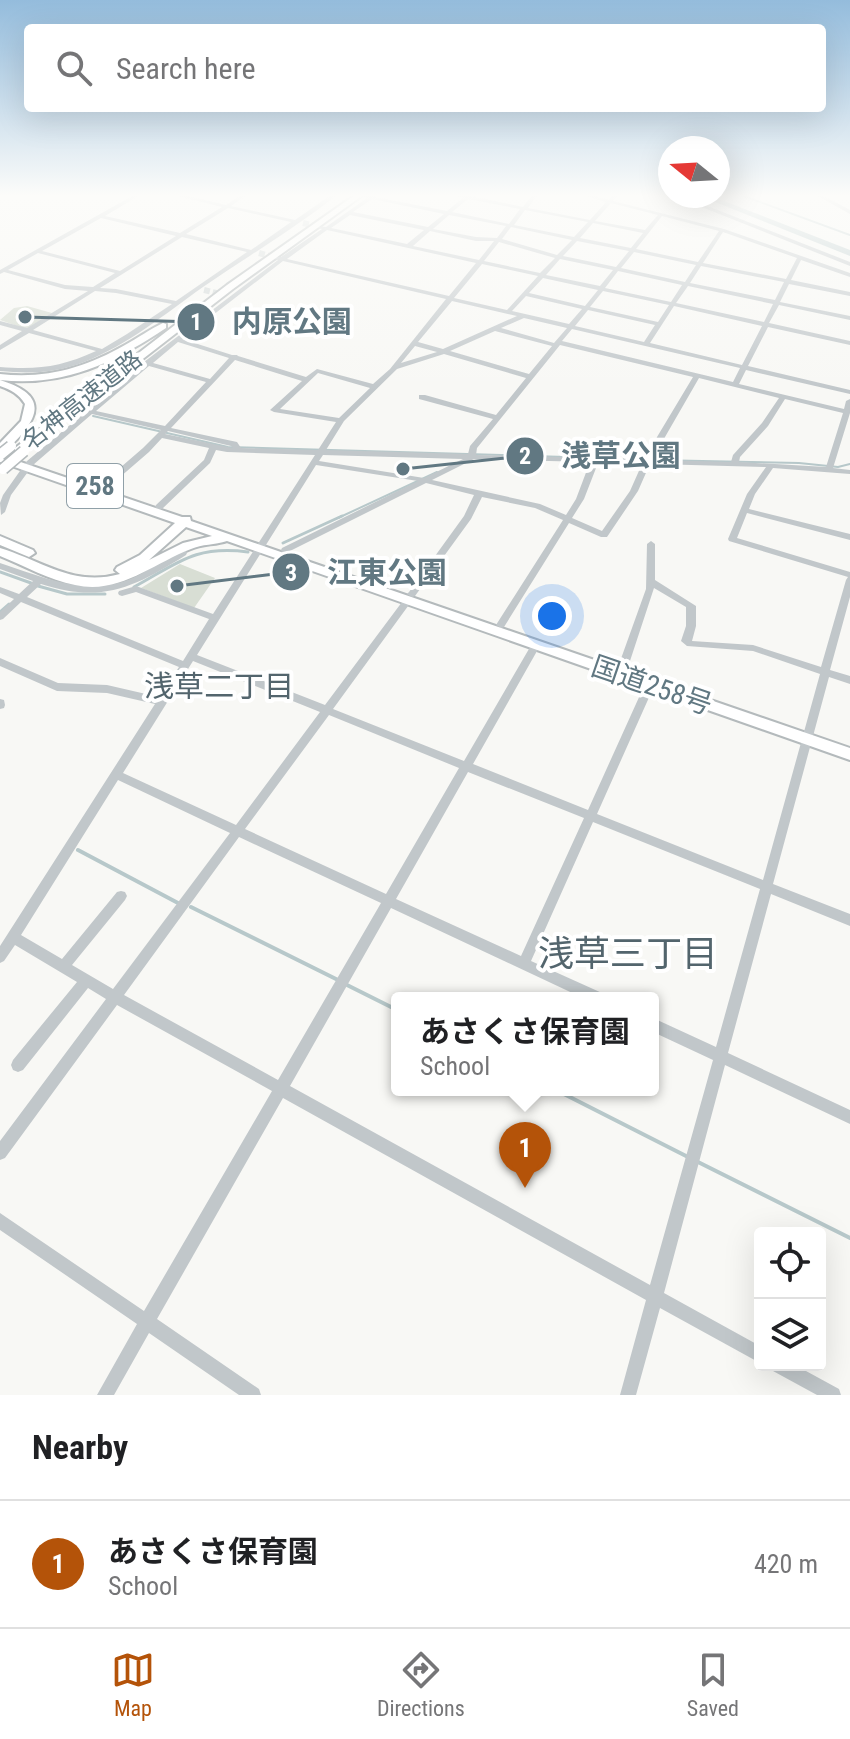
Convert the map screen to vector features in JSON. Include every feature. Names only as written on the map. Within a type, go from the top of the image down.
[{"type":"highway","points":[[0,377],[47,378],[104,361],[137,343],[249,260]]},
{"type":"highway","name":"名神高速道路","points":[[6,456],[250,260]]},
{"type":"highway","name":"名神高速道路","points":[[6,456],[269,260]]},
{"type":"highway","points":[[0,383],[22,392],[30,404],[28,421],[6,456]]},
{"type":"highway","name":"国道258号","points":[[6,456],[134,506],[623,667],[850,754]]},
{"type":"highway","name":"国道258号","points":[[28,465],[159,507],[187,522],[234,540],[285,550],[650,684],[807,735],[850,745]]},
{"type":"highway","points":[[134,506],[148,515],[156,528],[154,543],[144,558]]},
{"type":"highway","points":[[178,553],[189,536],[187,522]]},
{"type":"highway","points":[[0,540],[87,574],[112,573],[144,558],[187,522]]},
{"type":"highway","points":[[0,552],[89,583],[136,574],[198,541],[234,540]]},
{"type":"street","points":[[1,271],[21,260]]},
{"type":"street","points":[[72,260],[121,273]]},
{"type":"street","points":[[0,348],[141,260]]},
{"type":"street","points":[[0,369],[42,372],[108,352],[177,303],[248,260]]},
{"type":"street","points":[[1,512],[7,495],[28,465],[228,296],[277,260]]},
{"type":"street","points":[[289,260],[850,392]]},
{"type":"street","points":[[472,260],[850,343]]},
{"type":"street","points":[[508,312],[555,260]]},
{"type":"street","points":[[573,260],[850,318]]},
{"type":"street","points":[[472,455],[473,448],[623,260]]},
{"type":"street","points":[[681,260],[850,294]]},
{"type":"street","points":[[646,344],[703,260]]},
{"type":"street","points":[[735,385],[798,260]]},
{"type":"street","points":[[809,260],[850,275]]},
{"type":"street","points":[[1,952],[117,775],[341,420],[395,367],[480,262]]},
{"type":"street","points":[[1,271],[65,287],[116,291],[177,303]]},
{"type":"street","points":[[524,294],[659,324]]},
{"type":"street","points":[[395,367],[441,353],[523,315]]},
{"type":"street","points":[[0,323],[108,352]]},
{"type":"street","points":[[493,328],[846,412]]},
{"type":"street","points":[[178,340],[307,380]]},
{"type":"street","points":[[414,343],[530,377]]},
{"type":"street","points":[[102,488],[162,432],[235,356]]},
{"type":"street","points":[[138,361],[210,381]]},
{"type":"street","points":[[341,420],[274,410],[317,371],[375,387]]},
{"type":"street","points":[[315,463],[420,480],[519,501],[604,535],[628,498],[637,492],[697,376]]},
{"type":"street","points":[[422,397],[497,418]]},
{"type":"street","points":[[735,462],[783,397]]},
{"type":"street","points":[[829,467],[850,401]]},
{"type":"street","points":[[92,412],[213,447],[594,462],[735,462],[829,467],[850,472]]},
{"type":"street","points":[[162,432],[237,448]]},
{"type":"street","points":[[159,507],[207,461],[213,447]]},
{"type":"street","points":[[285,550],[472,455]]},
{"type":"street","points":[[501,625],[580,499],[594,462]]},
{"type":"street","points":[[628,1395],[850,577],[732,539],[751,494],[771,465]]},
{"type":"street","points":[[0,1153],[410,597],[468,517],[479,494]]},
{"type":"street","points":[[744,510],[850,537]]},
{"type":"street","points":[[623,667],[651,582],[651,544]]},
{"type":"street","points":[[0,566],[37,584],[74,592],[111,589],[154,574],[178,553]]},
{"type":"street","points":[[651,582],[691,606],[691,626],[686,641],[690,644],[753,648],[850,680]]},
{"type":"street","points":[[0,617],[18,597],[37,584]]},
{"type":"street","points":[[111,589],[111,596],[136,589],[215,618]]},
{"type":"street","points":[[0,590],[326,710],[850,920]]},
{"type":"street","points":[[839,621],[850,624]]},
{"type":"street","points":[[105,1395],[536,644]]},
{"type":"street","points":[[0,662],[57,687],[107,689],[163,702]]},
{"type":"street","points":[[524,963],[650,684]]},
{"type":"street","points":[[117,775],[584,992]]},
{"type":"street","points":[[63,967],[121,896]]},
{"type":"street","points":[[13,937],[115,997],[754,1352]]},
{"type":"street","points":[[18,1065],[86,980]]},
{"type":"street","points":[[659,1028],[850,1117]]},
{"type":"street","points":[[0,1221],[253,1395]]},
{"type":"street","points":[[790,1371],[833,1395]]},
{"type":"shaded area","points":[[27,306],[52,313],[26,329],[0,320],[14,308]]},
{"type":"shaded area","points":[[180,564],[215,578],[194,608],[141,588]]},
{"type":"waterway","points":[[93,416],[228,447],[566,457]]},
{"type":"waterway","points":[[653,460],[799,463],[838,467],[850,464]]},
{"type":"waterway","points":[[338,518],[437,472]]},
{"type":"waterway","points":[[283,543],[342,516]]},
{"type":"waterway","points":[[134,587],[200,554],[214,551],[248,552]]},
{"type":"waterway","points":[[0,572],[31,583]]},
{"type":"waterway","points":[[38,586],[67,594],[105,594]]},
{"type":"waterway","points":[[0,612],[9,604]]},
{"type":"waterway","points":[[78,850],[178,903]]},
{"type":"waterway","points":[[191,907],[338,980]]},
{"type":"waterway","points":[[345,984],[391,1007]]},
{"type":"waterway","points":[[568,1096],[688,1157]]},
{"type":"waterway","points":[[698,1162],[850,1238]]},
{"type":"tunnel","points":[[204,290],[225,295]]},
{"type":"tunnel","points":[[112,353],[138,361]]},
{"type":"place","name":"内原公園","points":[[25,317]]},
{"type":"place","name":"浅草公園","points":[[403,469]]},
{"type":"place","name":"江東公園","points":[[177,586]]},
{"type":"place","name":"あさくさ保育園","points":[[525,1188]]},
{"type":"district","name":"浅草二丁目","points":[[219,687]]},
{"type":"district","name":"浅草三丁目","points":[[628,953]]}]
